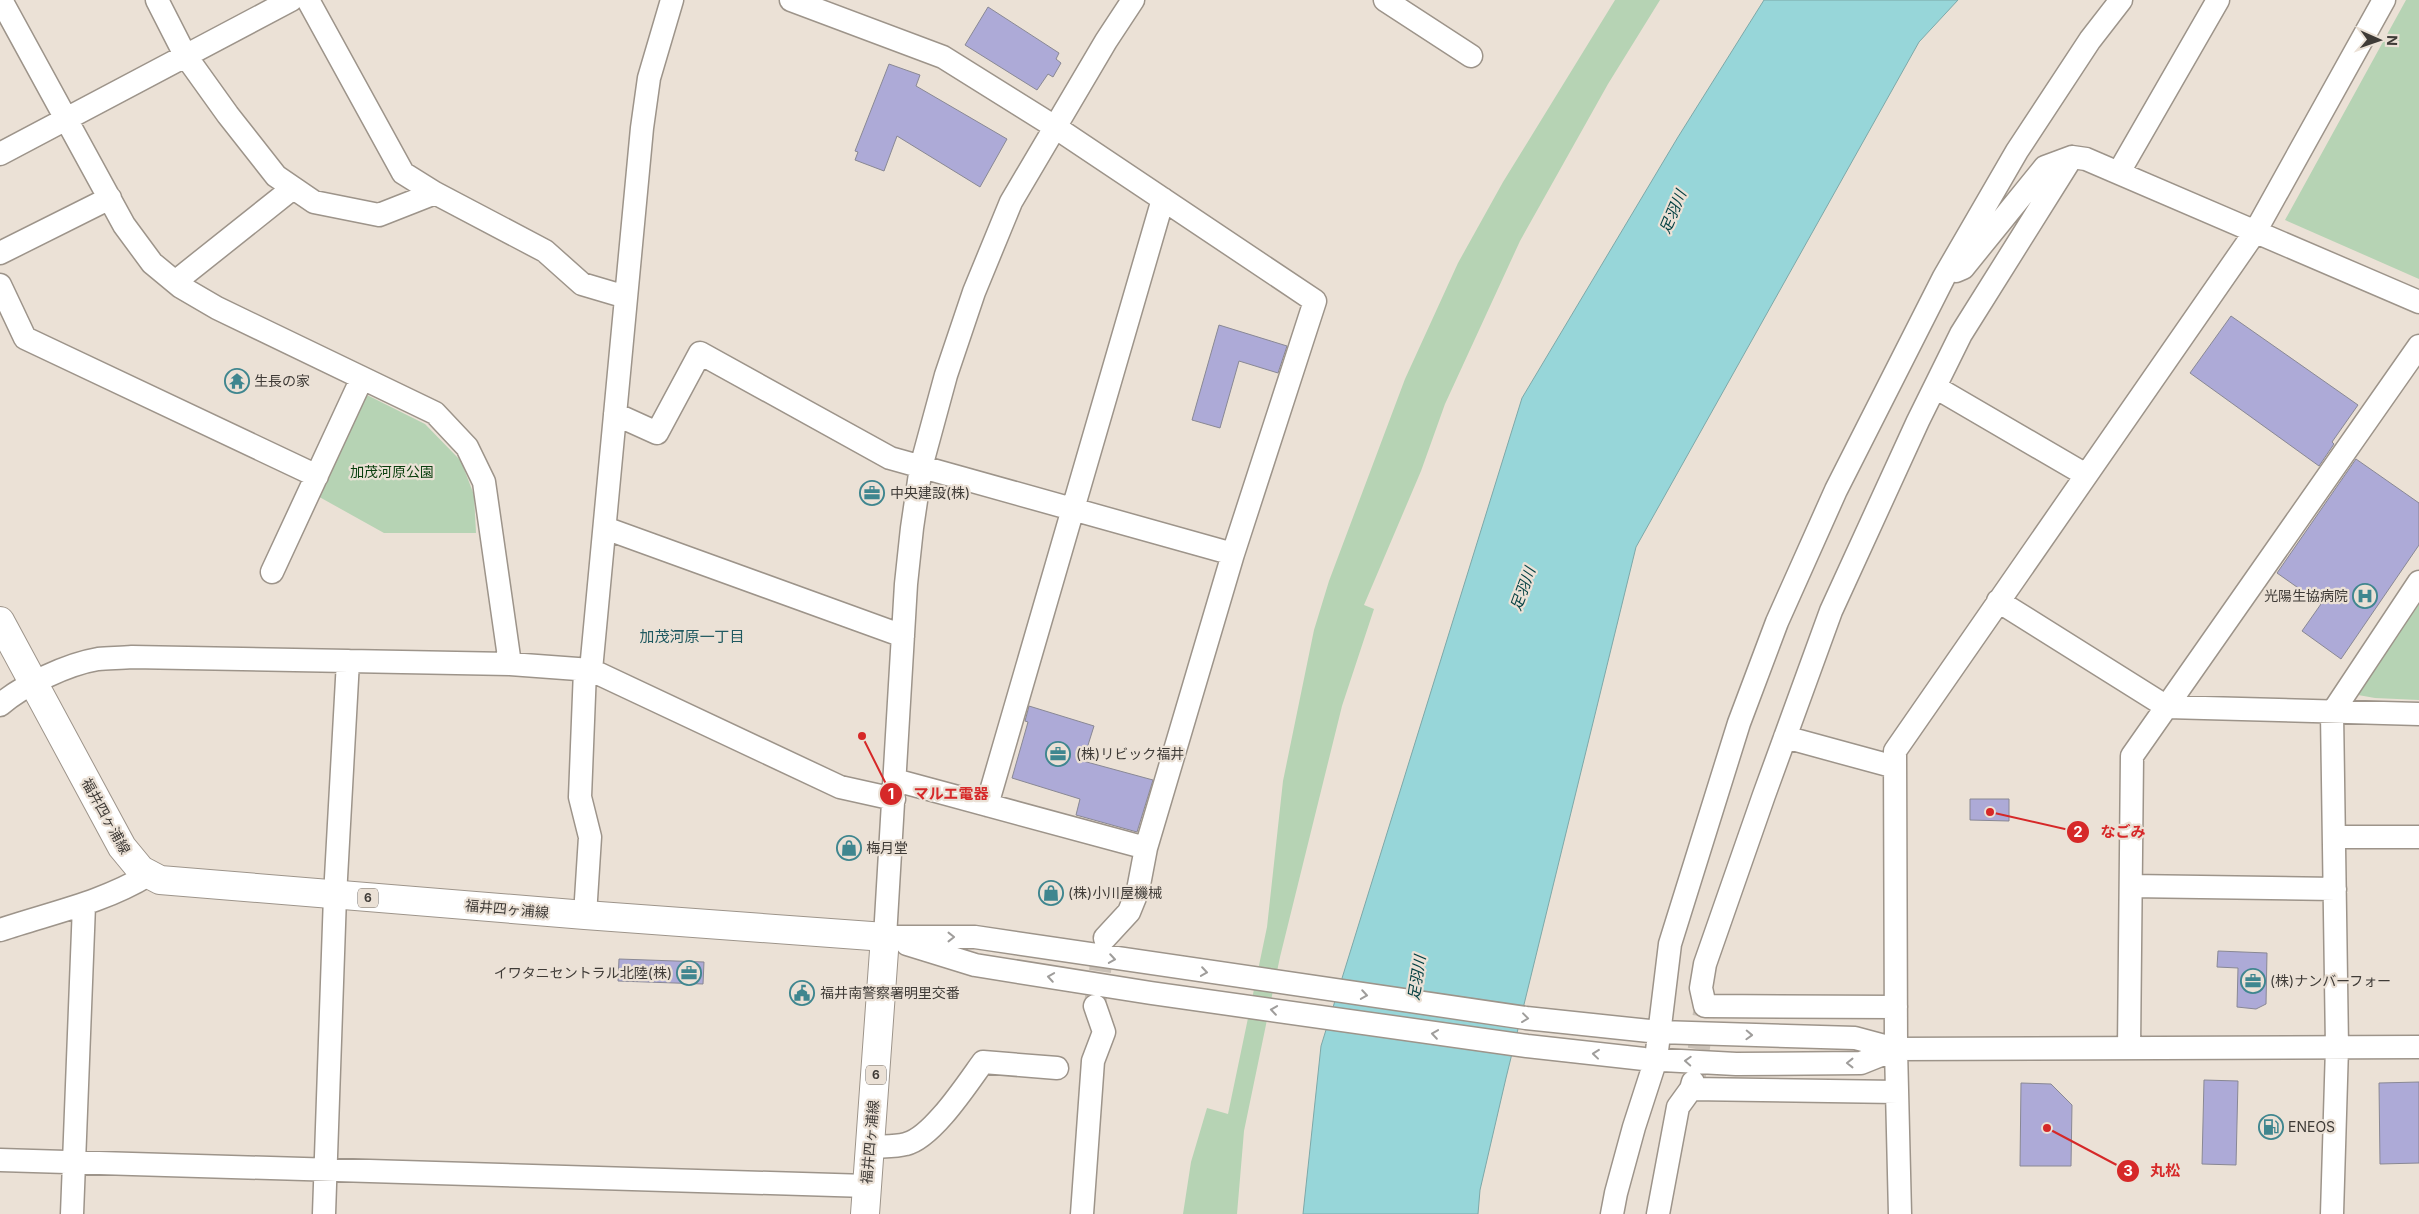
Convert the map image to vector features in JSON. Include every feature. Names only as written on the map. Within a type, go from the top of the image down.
[{"type":"main road","name":"福井四ヶ浦線","points":[[0,621],[114,834],[130,858],[148,875],[172,883],[885,937],[865,1214]]},
{"type":"street","points":[[1,0],[124,225],[152,263],[175,282],[217,308],[435,413],[467,447],[484,482],[510,664]]},
{"type":"street","points":[[157,0],[185,55],[228,115],[276,176],[293,188],[314,202],[379,215],[435,193]]},
{"type":"street","points":[[0,154],[291,0]]},
{"type":"street","points":[[308,0],[403,173],[435,193],[545,251],[582,284],[626,297]]},
{"type":"street","points":[[585,915],[590,837],[580,797],[588,670],[605,528],[642,128],[649,78],[672,0]]},
{"type":"street","points":[[792,0],[943,57],[1055,127],[1315,301],[1232,554],[1146,848],[1138,890],[1128,912],[1105,938]]},
{"type":"street","points":[[885,937],[903,636],[912,528],[921,467],[946,375],[992,245],[1011,202],[1133,0]]},
{"type":"street","points":[[1385,0],[1471,56]]},
{"type":"street","points":[[1612,1214],[1650,1059],[1653,1031],[1670,944],[1708,817],[1752,687],[1777,622],[1836,490],[1944,277],[2017,151],[2090,40],[2121,0]]},
{"type":"street","points":[[2119,172],[2218,0]]},
{"type":"street","points":[[1900,1214],[1896,1049],[1894,751],[2255,232],[2384,0]]},
{"type":"street","points":[[1944,277],[1963,268],[2045,167],[2072,157],[2086,158],[2419,302]]},
{"type":"street","points":[[1896,1007],[1705,1006],[1701,988],[1706,964],[1785,737],[1832,611],[1961,334],[2072,157]]},
{"type":"street","points":[[175,282],[293,188]]},
{"type":"street","points":[[0,252],[110,198]]},
{"type":"street","points":[[987,805],[1163,199]]},
{"type":"street","points":[[0,285],[25,338],[317,476]]},
{"type":"street","points":[[2129,1048],[2132,756],[2419,346]]},
{"type":"street","points":[[615,414],[657,433],[700,353],[890,458],[1232,554]]},
{"type":"street","points":[[272,572],[362,378]]},
{"type":"street","points":[[1935,387],[2086,475]]},
{"type":"street","points":[[605,528],[903,636]]},
{"type":"street","points":[[2332,1214],[2338,1047],[2332,713],[2419,582]]},
{"type":"street","points":[[1998,601],[2167,707],[2419,714]]},
{"type":"street","points":[[0,704],[34,684],[70,667],[106,659],[132,657],[510,664],[588,670],[840,787],[894,789],[987,805],[1146,848]]},
{"type":"street","points":[[324,1214],[336,896],[348,661]]},
{"type":"street","points":[[1785,737],[1895,767]]},
{"type":"street","points":[[2334,837],[2419,837]]},
{"type":"street","points":[[0,930],[84,905],[127,887],[148,875]]},
{"type":"street","points":[[2131,886],[2335,888]]},
{"type":"street","points":[[72,1214],[84,905]]},
{"type":"street","points":[[885,937],[975,937],[1440,1007],[1653,1031],[1855,1038],[1896,1049],[2419,1047]]},
{"type":"street","points":[[885,937],[975,965],[1151,993],[1527,1046],[1650,1059],[1736,1064],[1861,1063],[1896,1049]]},
{"type":"street","points":[[1082,1214],[1093,1060],[1104,1032],[1095,1006]]},
{"type":"street","points":[[871,1147],[907,1144],[924,1133],[949,1108],[983,1062],[1057,1068]]},
{"type":"street","points":[[1658,1214],[1678,1107],[1692,1086],[1897,1092]]},
{"type":"street","points":[[0,1160],[326,1168],[867,1186]]},
{"type":"green space","points":[[1615,0],[1660,0],[1608,84],[1520,241],[1445,404],[1421,471],[1364,605],[1374,609],[1342,706],[1280,957],[1244,1131],[1237,1214],[1183,1214],[1191,1162],[1207,1108],[1228,1114],[1267,927],[1283,781],[1314,630],[1329,581],[1405,379],[1458,263],[1503,182]]},
{"type":"green space","points":[[2406,0],[2419,0],[2419,279],[2285,220]]},
{"type":"green space","name":"加茂河原公園","points":[[367,395],[425,424],[461,461],[474,495],[476,533],[384,533],[314,494]]},
{"type":"green space","points":[[2419,601],[2419,700],[2375,698],[2358,695]]},
{"type":"water","name":"足羽川","points":[[1764,0],[1958,0],[1919,42],[1636,547],[1506,1078],[1480,1190],[1478,1214],[1303,1214],[1321,1046],[1522,398],[1678,137]]},
{"type":"building","points":[[988,7],[1059,53],[1056,59],[1061,63],[1053,77],[1048,74],[1037,90],[965,45]]},
{"type":"building","points":[[889,64],[920,75],[916,86],[1007,139],[980,187],[897,136],[884,171],[855,160],[858,152],[855,151]]},
{"type":"building","points":[[2231,316],[2358,405],[2332,442],[2334,444],[2319,466],[2190,373]]},
{"type":"building","points":[[1219,325],[1287,346],[1278,373],[1239,361],[1220,428],[1192,420]]},
{"type":"building","points":[[2356,459],[2419,503],[2419,545],[2341,659],[2302,631],[2321,604],[2277,573]]},
{"type":"building","points":[[1029,706],[1094,726],[1083,761],[1153,780],[1137,832],[1076,815],[1080,799],[1012,778],[1028,722],[1025,721]]},
{"type":"building","points":[[1970,799],[2009,799],[2009,821],[1970,820]]},
{"type":"building","points":[[2218,951],[2267,953],[2266,1004],[2256,1009],[2237,1007],[2238,968],[2217,967]]},
{"type":"building","points":[[619,959],[704,962],[703,984],[618,981]]},
{"type":"building","points":[[2204,1080],[2238,1081],[2236,1165],[2202,1164]]},
{"type":"building","points":[[2419,1082],[2419,1163],[2380,1164],[2379,1083]]},
{"type":"building","points":[[2021,1083],[2051,1084],[2072,1105],[2071,1166],[2020,1166]]},
{"type":"tunnel","points":[[1095,1004],[1105,938]]},
{"type":"tunnel","points":[[1694,1082],[1705,1006]]},
{"type":"place","name":"生長の家","points":[[237,381]]},
{"type":"place","name":"中央建設(株)","points":[[872,493]]},
{"type":"place","name":"光陽生協病院","points":[[2365,596]]},
{"type":"place","name":"マルエ電器","points":[[862,736]]},
{"type":"place","name":"(株)リビック福井","points":[[1058,754]]},
{"type":"place","name":"なごみ","points":[[1990,812]]},
{"type":"place","name":"梅月堂","points":[[849,848]]},
{"type":"place","name":"(株)小川屋機械","points":[[1051,893]]},
{"type":"place","name":"イワタニセントラル北陸(株)","points":[[689,973]]},
{"type":"place","name":"(株)ナンバーフォー","points":[[2253,981]]},
{"type":"place","name":"福井南警察署明里交番","points":[[802,993]]},
{"type":"place","name":"ENEOS","points":[[2271,1127]]},
{"type":"place","name":"丸松","points":[[2047,1128]]},
{"type":"district","name":"加茂河原一丁目","points":[[692,637]]}]
